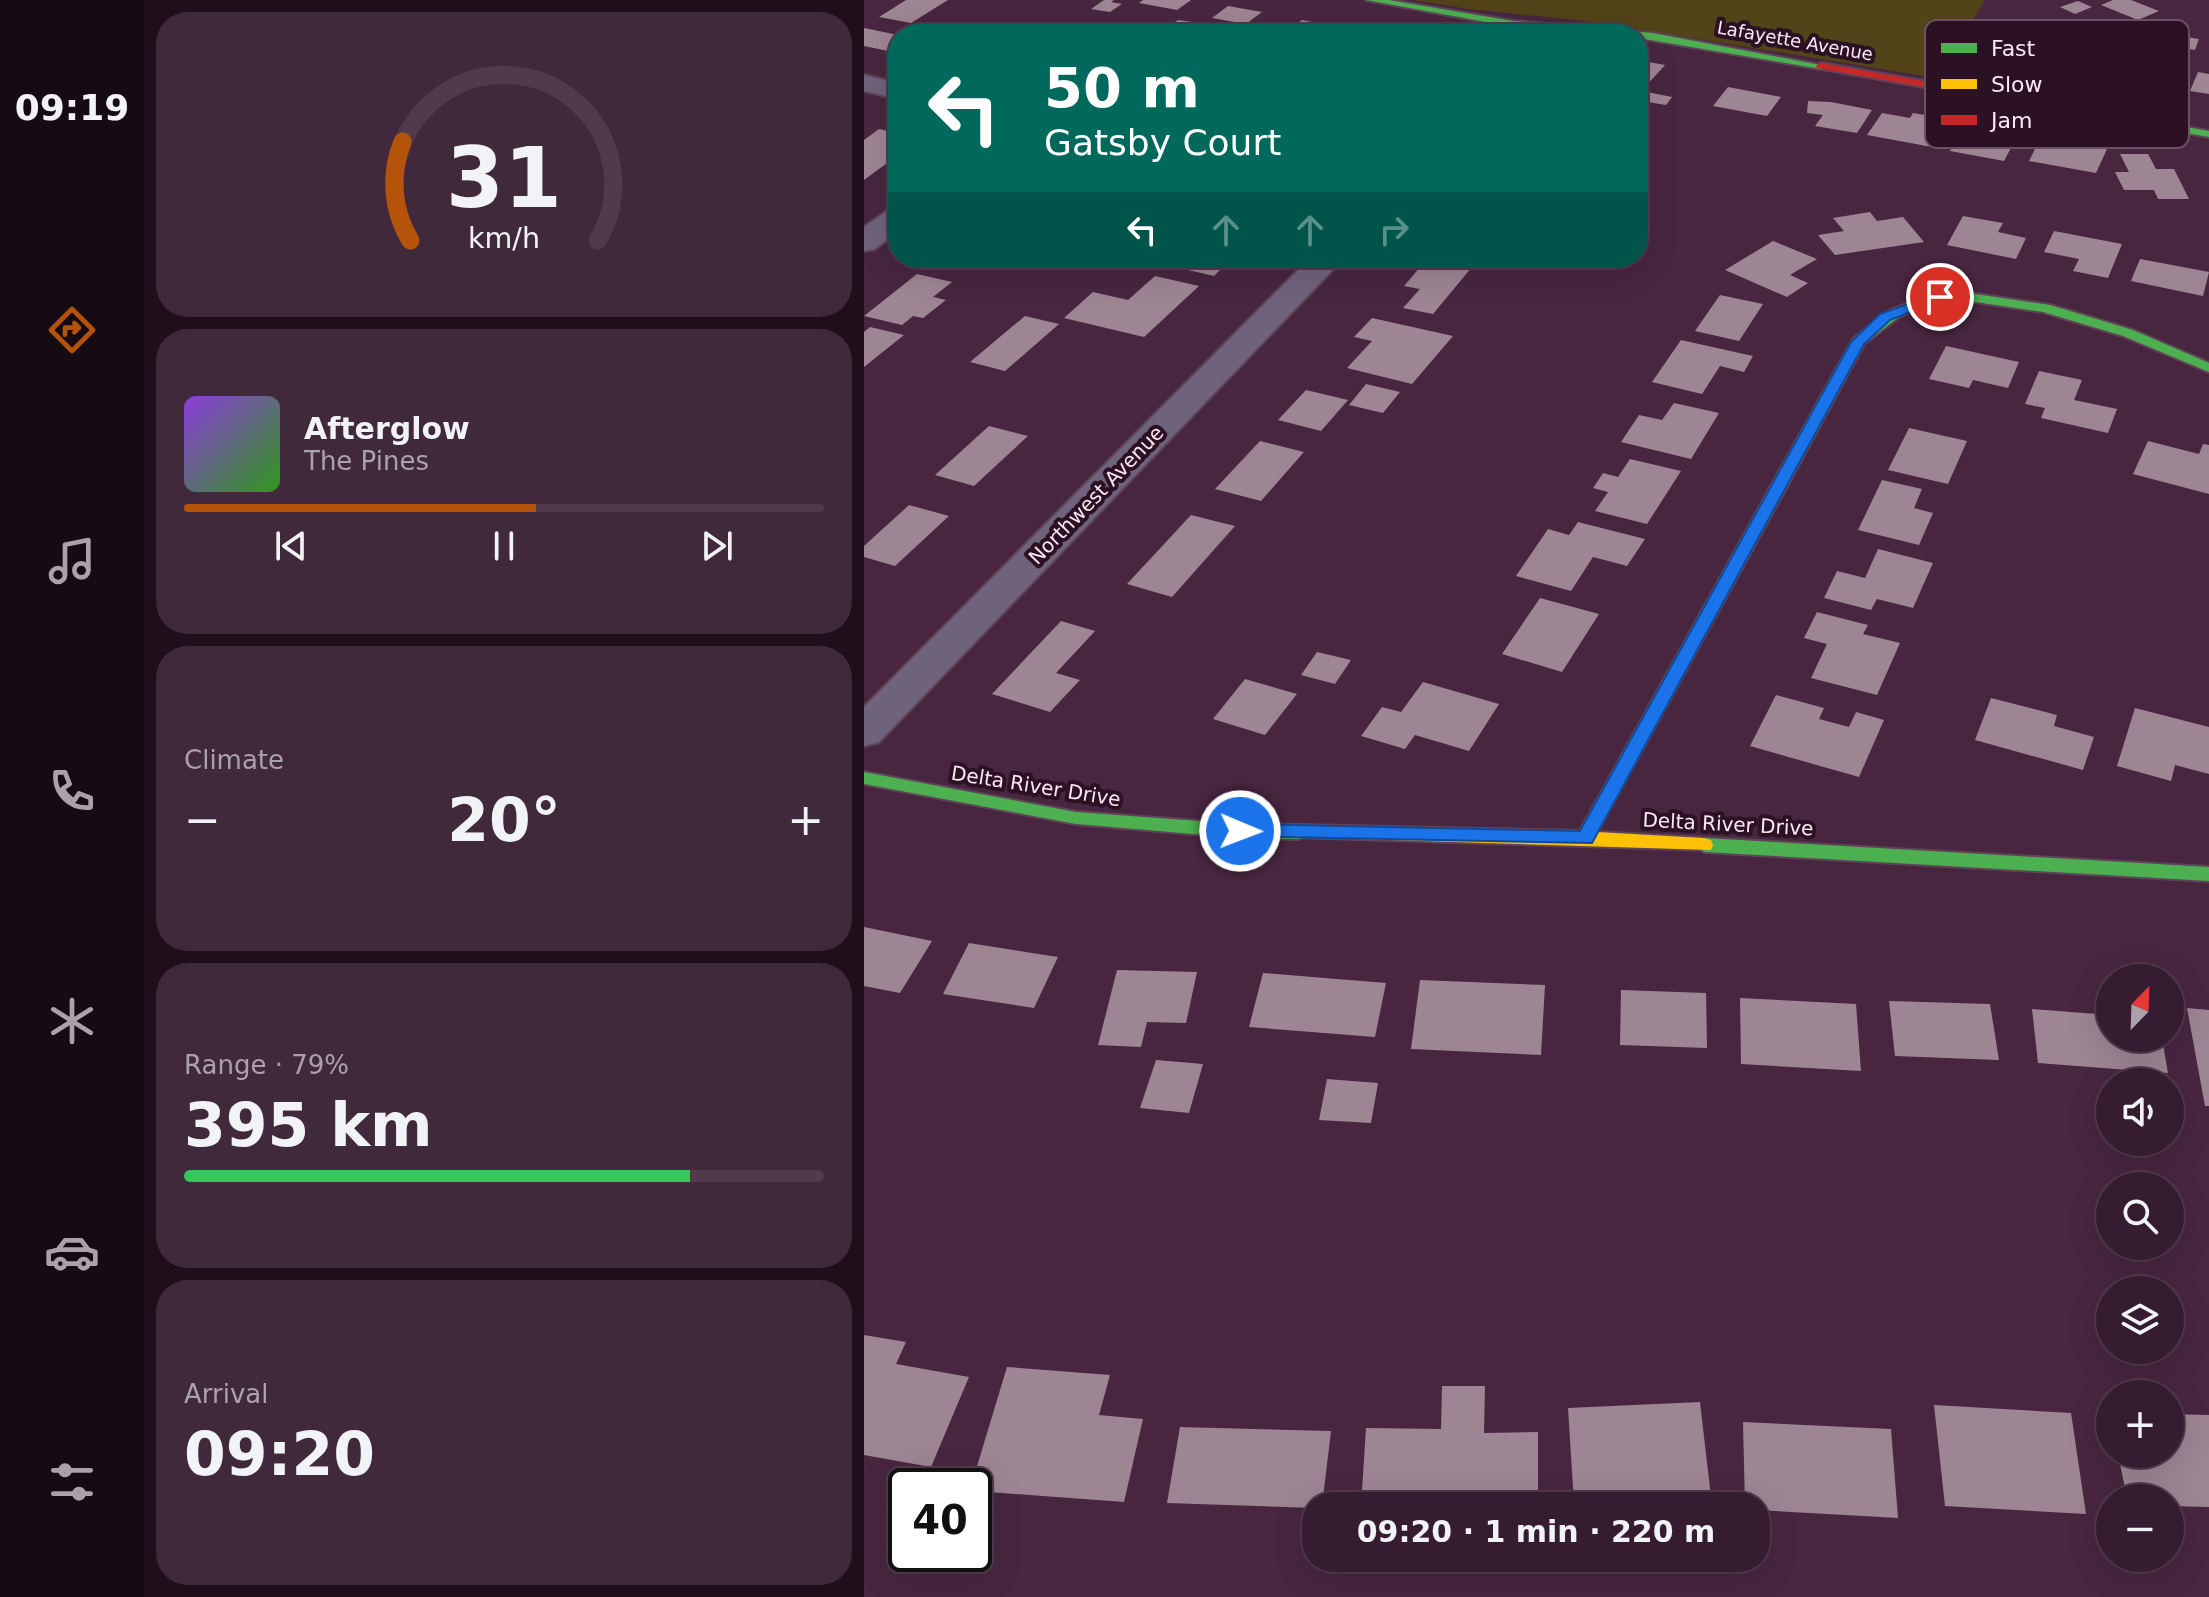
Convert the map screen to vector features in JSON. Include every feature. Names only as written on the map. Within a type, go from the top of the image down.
[{"type":"street","name":"Lafayette Avenue","points":[[1371,0],[1514,24]]},
{"type":"street","name":"Lafayette Avenue","points":[[1648,36],[1925,84]]},
{"type":"street","points":[[864,83],[888,89]]},
{"type":"street","name":"Lafayette Avenue","points":[[2189,130],[2209,134]]},
{"type":"street","points":[[864,242],[888,224]]},
{"type":"street","name":"Northwest Avenue","points":[[864,732],[1318,268]]},
{"type":"street","points":[[1585,838],[1858,342],[1885,317],[1940,297],[2005,301],[2080,316],[2123,329],[2209,368]]},
{"type":"street","name":"Delta River Drive","points":[[864,778],[1076,818],[1240,831],[1585,838],[2209,874]]},
{"type":"shaded area","points":[[1413,0],[1985,0],[1972,20],[1925,20],[1925,76],[1648,31],[1648,24],[1607,24]]},
{"type":"building","points":[[906,0],[948,0],[911,23],[879,17]]},
{"type":"building","points":[[1104,0],[1122,4],[1110,12],[1091,9]]},
{"type":"building","points":[[1143,0],[1191,0],[1177,10],[1139,3]]},
{"type":"building","points":[[2113,0],[2131,0],[2159,11],[2138,20],[2101,5]]},
{"type":"building","points":[[2078,1],[2092,7],[2075,14],[2060,7]]},
{"type":"building","points":[[1228,6],[1262,12],[1246,24],[1212,18]]},
{"type":"building","points":[[1178,20],[1199,23],[1198,24],[1172,24]]},
{"type":"building","points":[[1302,20],[1321,24],[1297,24]]},
{"type":"building","points":[[864,28],[888,33],[888,51],[864,46]]},
{"type":"building","points":[[2189,37],[2199,39],[2195,50],[2189,49]]},
{"type":"building","points":[[1648,62],[1665,65],[1648,84]]},
{"type":"building","points":[[2198,72],[2209,74],[2209,94],[2190,91]]},
{"type":"building","points":[[1728,87],[1781,97],[1767,116],[1713,106]]},
{"type":"building","points":[[1648,92],[1672,97],[1666,105],[1648,102]]},
{"type":"building","points":[[1808,101],[1872,110],[1857,133],[1815,126],[1823,115],[1807,113]]},
{"type":"building","points":[[1882,113],[1910,118],[1913,113],[1925,115],[1925,146],[1867,135]]},
{"type":"building","points":[[879,129],[888,131],[888,162],[864,180],[864,140]]},
{"type":"building","points":[[1952,148],[2011,148],[2004,161],[1950,151]]},
{"type":"building","points":[[2036,148],[2107,149],[2096,173],[2029,161]]},
{"type":"building","points":[[2120,154],[2148,154],[2156,169],[2174,169],[2189,199],[2158,199],[2154,190],[2124,190],[2115,172],[2129,172]]},
{"type":"building","points":[[1870,212],[1877,221],[1903,217],[1924,242],[1835,255],[1818,235],[1844,231],[1833,218]]},
{"type":"building","points":[[1963,216],[2003,223],[1998,232],[2026,238],[2016,259],[1947,245]]},
{"type":"building","points":[[2054,231],[2122,244],[2108,278],[2073,271],[2079,259],[2044,252]]},
{"type":"building","points":[[1773,241],[1817,259],[1790,275],[1808,283],[1787,297],[1725,270]]},
{"type":"building","points":[[2140,259],[2209,272],[2203,296],[2131,281]]},
{"type":"building","points":[[1180,268],[1222,268],[1214,276]]},
{"type":"building","points":[[1419,268],[1471,268],[1433,314],[1403,308],[1420,289],[1404,286]]},
{"type":"building","points":[[917,274],[952,282],[933,297],[946,300],[923,318],[913,316],[902,325],[864,316]]},
{"type":"building","points":[[1155,276],[1199,286],[1144,337],[1064,318],[1093,292],[1128,300]]},
{"type":"building","points":[[1720,295],[1763,304],[1739,341],[1695,331]]},
{"type":"building","points":[[1025,316],[1059,324],[1005,371],[970,362]]},
{"type":"building","points":[[1372,318],[1453,336],[1412,384],[1347,368],[1372,341],[1354,337]]},
{"type":"building","points":[[870,327],[904,335],[864,367],[864,332]]},
{"type":"building","points":[[1681,340],[1753,356],[1744,372],[1720,366],[1702,394],[1652,382]]},
{"type":"building","points":[[1946,346],[2019,362],[2008,388],[1973,380],[1969,388],[1929,379]]},
{"type":"building","points":[[2039,371],[2082,380],[2074,400],[2117,409],[2108,433],[2041,418],[2045,408],[2025,404]]},
{"type":"building","points":[[1366,384],[1400,392],[1383,413],[1349,405]]},
{"type":"building","points":[[1306,390],[1348,400],[1321,431],[1278,420]]},
{"type":"building","points":[[1674,403],[1719,413],[1691,459],[1621,442],[1639,415],[1662,420]]},
{"type":"building","points":[[989,426],[1028,436],[974,486],[935,475]]},
{"type":"building","points":[[1909,428],[1967,441],[1948,484],[1888,470]]},
{"type":"building","points":[[1260,441],[1304,452],[1261,501],[1215,489]]},
{"type":"building","points":[[2148,441],[2199,454],[2203,444],[2209,445],[2209,494],[2133,474]]},
{"type":"building","points":[[1630,459],[1681,471],[1647,524],[1595,511],[1608,492],[1593,488],[1603,473],[1618,477]]},
{"type":"building","points":[[1882,480],[1922,489],[1914,508],[1933,513],[1919,545],[1858,530]]},
{"type":"building","points":[[909,505],[949,516],[895,566],[864,557],[864,546]]},
{"type":"building","points":[[1191,515],[1235,526],[1172,597],[1127,584]]},
{"type":"building","points":[[1578,522],[1645,539],[1627,566],[1593,557],[1571,591],[1516,576],[1548,529],[1569,535]]},
{"type":"building","points":[[1878,549],[1933,563],[1913,608],[1877,599],[1871,610],[1824,598],[1837,571],[1865,578]]},
{"type":"building","points":[[1540,598],[1599,614],[1562,672],[1502,654]]},
{"type":"building","points":[[1817,612],[1868,625],[1863,634],[1900,643],[1877,695],[1811,678],[1827,644],[1804,638]]},
{"type":"building","points":[[1061,621],[1095,631],[1056,673],[1080,680],[1050,712],[992,694]]},
{"type":"building","points":[[1317,652],[1351,660],[1335,684],[1301,675]]},
{"type":"building","points":[[1245,679],[1297,694],[1265,735],[1213,719]]},
{"type":"building","points":[[1423,682],[1499,704],[1469,751],[1415,735],[1405,749],[1361,736],[1382,707],[1401,712]]},
{"type":"building","points":[[1776,695],[1824,708],[1819,719],[1849,727],[1856,712],[1884,720],[1859,777],[1750,746]]},
{"type":"building","points":[[1991,698],[2057,715],[2054,726],[2094,737],[2083,770],[1975,740]]},
{"type":"building","points":[[2135,708],[2209,727],[2209,774],[2175,765],[2171,781],[2117,766]]},
{"type":"building","points":[[864,927],[932,941],[900,993],[864,986]]},
{"type":"building","points":[[969,943],[1058,957],[1034,1008],[943,994]]},
{"type":"building","points":[[1117,970],[1197,972],[1186,1023],[1147,1022],[1141,1047],[1098,1045]]},
{"type":"building","points":[[1263,973],[1386,983],[1375,1037],[1249,1027]]},
{"type":"building","points":[[1420,980],[1545,985],[1541,1055],[1411,1049]]},
{"type":"building","points":[[1621,990],[1706,993],[1707,1048],[1620,1045]]},
{"type":"building","points":[[1740,998],[1856,1004],[1861,1071],[1741,1064]]},
{"type":"building","points":[[1889,1001],[1990,1004],[1999,1060],[1895,1056]]},
{"type":"building","points":[[2187,1008],[2209,1010],[2209,1106],[2205,1106]]},
{"type":"building","points":[[2032,1009],[2096,1014],[2096,1052],[2164,1052],[2167,1068],[2103,1068],[2038,1063]]},
{"type":"building","points":[[1156,1060],[1203,1064],[1189,1113],[1140,1108]]},
{"type":"building","points":[[1327,1079],[1378,1083],[1371,1123],[1319,1120]]},
{"type":"building","points":[[864,1335],[906,1342],[896,1364],[969,1377],[931,1467],[864,1455]]},
{"type":"building","points":[[1007,1367],[1110,1375],[1099,1415],[1143,1419],[1124,1502],[992,1492],[992,1468],[976,1468]]},
{"type":"building","points":[[1442,1386],[1485,1386],[1484,1433],[1538,1432],[1538,1492],[1362,1492],[1366,1428],[1441,1429]]},
{"type":"building","points":[[1700,1402],[1710,1492],[1573,1492],[1568,1408]]},
{"type":"building","points":[[1934,1405],[2071,1413],[2086,1514],[1945,1506]]},
{"type":"building","points":[[2184,1414],[2209,1415],[2209,1507],[2184,1506],[2184,1484],[2124,1484],[2121,1468],[2184,1468]]},
{"type":"building","points":[[1743,1422],[1891,1429],[1898,1518],[1770,1511],[1770,1492],[1745,1492]]},
{"type":"building","points":[[1180,1427],[1331,1431],[1324,1492],[1302,1492],[1302,1508],[1167,1503]]},
{"type":"traffic: fast","points":[[1371,0],[1513,24]]},
{"type":"traffic: fast","points":[[1648,36],[1821,66]]},
{"type":"traffic: fast","points":[[2189,131],[2209,134]]},
{"type":"traffic: fast","points":[[1778,488],[1858,342],[1894,314],[1925,301],[1962,296],[2045,308],[2128,333],[2209,368]]},
{"type":"traffic: fast","points":[[864,778],[1076,818],[1240,831],[1299,832]]},
{"type":"traffic: fast","points":[[1704,845],[2209,874]]},
{"type":"traffic: slow","points":[[1585,838],[1778,488]]},
{"type":"traffic: slow","points":[[1299,832],[1585,838],[1704,845]]},
{"type":"traffic: jam","points":[[1821,66],[1925,84]]},
{"type":"route","points":[[1240,831],[1585,838],[1858,342],[1885,317],[1940,297]]}]
